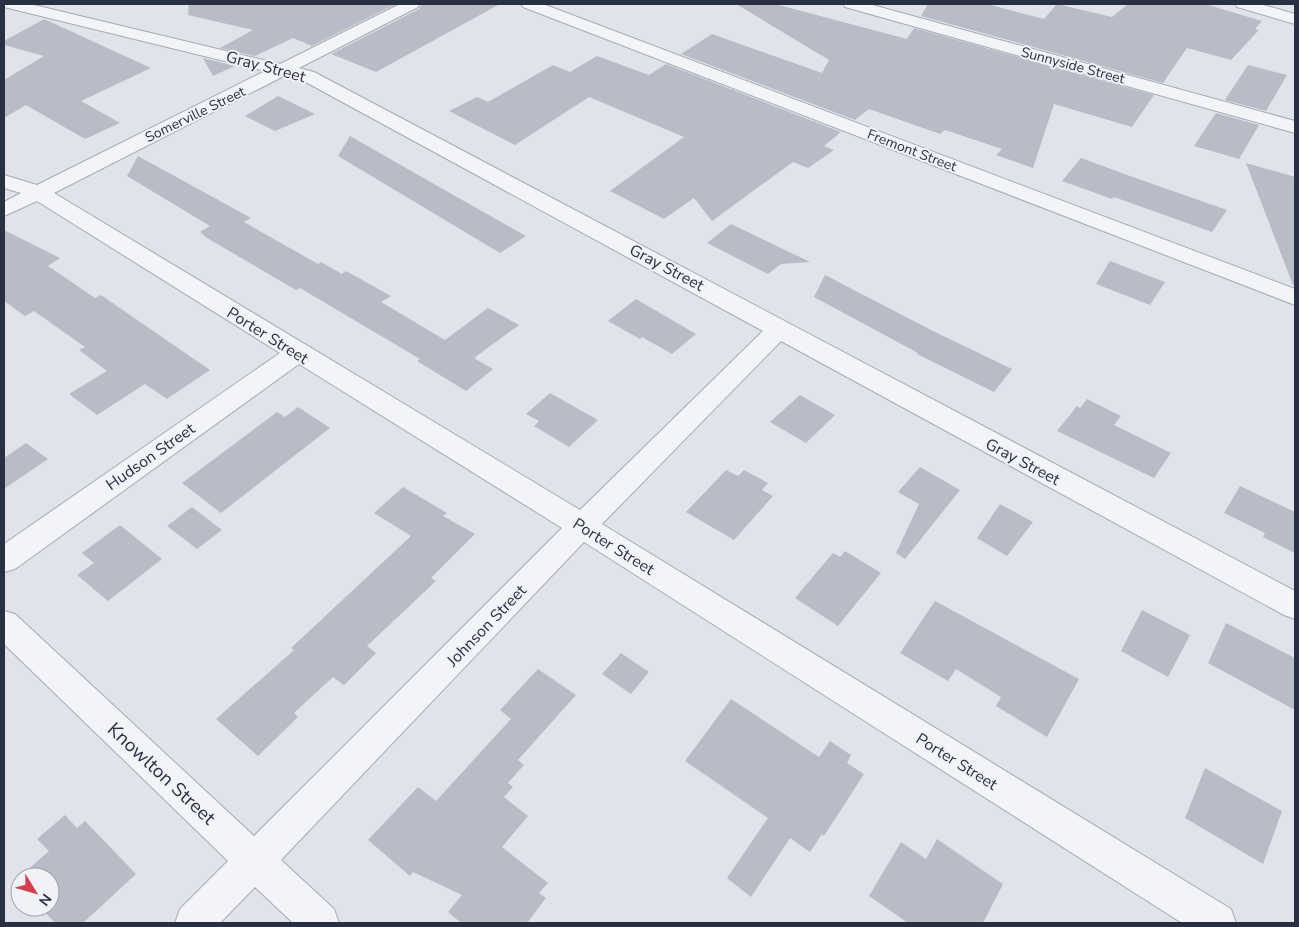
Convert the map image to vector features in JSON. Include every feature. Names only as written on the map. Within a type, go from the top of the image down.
[{"type":"street","name":"Somerville Street","points":[[4,210],[412,4]]},
{"type":"street","name":"Fremont Street","points":[[529,4],[1295,297]]},
{"type":"street","name":"Sunnyside Street","points":[[851,4],[1295,127]]},
{"type":"street","points":[[1243,4],[1295,19]]},
{"type":"street","name":"Gray Street","points":[[24,5],[308,76],[1295,606]]},
{"type":"street","points":[[4,16],[24,5]]},
{"type":"street","name":"Porter Street","points":[[4,181],[37,192],[582,526],[1217,923]]},
{"type":"street","name":"Johnson Street","points":[[194,923],[256,862],[582,526],[780,328]]},
{"type":"street","name":"Hudson Street","points":[[4,560],[297,353]]},
{"type":"street","name":"Knowlton Street","points":[[4,624],[320,923]]},
{"type":"building","points":[[189,4],[396,4],[312,46],[293,38],[255,56],[220,48],[253,30],[188,15]]},
{"type":"building","points":[[422,4],[500,4],[376,72],[331,54],[419,9]]},
{"type":"building","points":[[736,4],[775,4],[907,39],[914,28],[1154,95],[1132,127],[1054,104],[1033,168],[996,155],[1002,149],[945,130],[940,134],[869,109],[855,120],[681,54],[712,34],[822,73],[829,60]]},
{"type":"building","points":[[928,4],[987,4],[1044,19],[1057,4],[1112,17],[1128,4],[1205,4],[1262,21],[1255,29],[1259,30],[1231,60],[1187,48],[1163,83],[921,16]]},
{"type":"building","points":[[44,19],[151,68],[81,101],[120,123],[85,139],[26,105],[4,118],[4,80],[44,56],[4,45],[4,41]]},
{"type":"building","points":[[597,56],[649,75],[666,64],[841,132],[824,146],[834,150],[808,168],[793,162],[712,221],[694,198],[664,219],[610,191],[684,137],[589,97],[515,145],[449,111],[477,97],[488,102],[553,65],[570,72]]},
{"type":"building","points":[[203,58],[235,66],[213,76]]},
{"type":"building","points":[[1248,65],[1287,75],[1266,111],[1225,100]]},
{"type":"building","points":[[278,96],[315,114],[275,131],[245,116]]},
{"type":"building","points":[[1216,113],[1259,125],[1239,159],[1194,146]]},
{"type":"building","points":[[350,136],[526,236],[500,253],[338,156]]},
{"type":"building","points":[[138,156],[251,218],[244,222],[318,264],[321,262],[342,274],[346,271],[391,296],[381,302],[445,340],[488,308],[519,325],[474,358],[493,369],[466,391],[417,361],[420,359],[300,288],[296,290],[207,238],[200,232],[210,226],[127,176]]},
{"type":"building","points":[[1081,158],[1227,210],[1212,232],[1114,197],[1112,199],[1062,181]]},
{"type":"building","points":[[1246,163],[1295,177],[1295,285],[1293,285]]},
{"type":"building","points":[[731,224],[810,262],[781,264],[768,274],[707,243]]},
{"type":"building","points":[[4,230],[60,258],[48,266],[95,298],[101,295],[210,370],[167,399],[145,384],[97,415],[69,394],[107,371],[79,350],[85,347],[34,311],[25,316],[4,301]]},
{"type":"building","points":[[1110,261],[1165,282],[1150,305],[1096,284]]},
{"type":"building","points":[[825,275],[935,332],[1012,369],[994,392],[917,354],[814,297]]},
{"type":"building","points":[[636,299],[696,334],[672,354],[608,321]]},
{"type":"building","points":[[550,393],[598,420],[569,447],[534,426],[539,421],[526,414]]},
{"type":"building","points":[[800,395],[835,415],[806,443],[770,422]]},
{"type":"building","points":[[1087,399],[1121,416],[1114,425],[1171,453],[1154,478],[1057,431],[1077,406],[1080,408]]},
{"type":"building","points":[[298,407],[330,428],[221,513],[182,483],[277,412],[285,417]]},
{"type":"building","points":[[26,443],[48,459],[4,489],[4,458]]},
{"type":"building","points":[[920,467],[960,490],[905,559],[896,553],[919,504],[898,492]]},
{"type":"building","points":[[726,470],[738,476],[744,470],[768,483],[762,490],[773,496],[734,540],[686,512]]},
{"type":"building","points":[[1240,486],[1295,512],[1295,553],[1263,537],[1265,533],[1224,513]]},
{"type":"building","points":[[403,487],[447,513],[443,516],[475,534],[431,578],[436,581],[367,646],[376,653],[344,685],[333,677],[294,713],[298,717],[258,756],[216,719],[294,650],[291,648],[411,536],[374,513]]},
{"type":"building","points":[[1000,504],[1033,522],[1007,556],[977,538]]},
{"type":"building","points":[[192,507],[222,530],[197,549],[167,526]]},
{"type":"building","points":[[120,525],[162,559],[108,601],[77,575],[94,563],[82,553]]},
{"type":"building","points":[[845,551],[881,573],[838,626],[795,598],[833,553],[840,557]]},
{"type":"building","points":[[935,601],[1079,679],[1047,737],[996,706],[1001,697],[956,669],[948,681],[900,653]]},
{"type":"building","points":[[1142,610],[1190,635],[1168,677],[1121,651]]},
{"type":"building","points":[[1226,623],[1295,658],[1295,710],[1208,663]]},
{"type":"building","points":[[621,653],[649,672],[631,694],[602,674]]},
{"type":"building","points":[[538,669],[576,695],[518,760],[524,765],[508,783],[513,787],[504,797],[528,816],[502,847],[548,883],[539,893],[546,898],[527,923],[461,923],[448,912],[462,895],[413,872],[410,876],[368,840],[418,787],[436,801],[511,719],[500,710]]},
{"type":"building","points":[[731,699],[819,757],[830,741],[851,755],[847,763],[864,774],[824,836],[822,834],[810,852],[790,838],[751,897],[727,878],[768,818],[685,761]]},
{"type":"building","points":[[1205,768],[1282,811],[1263,864],[1185,818]]},
{"type":"building","points":[[65,815],[77,828],[85,821],[136,874],[83,923],[55,923],[49,917],[60,917],[60,867],[31,867],[49,851],[37,839]]},
{"type":"building","points":[[937,839],[1003,884],[983,923],[908,923],[869,896],[901,842],[926,859]]}]
